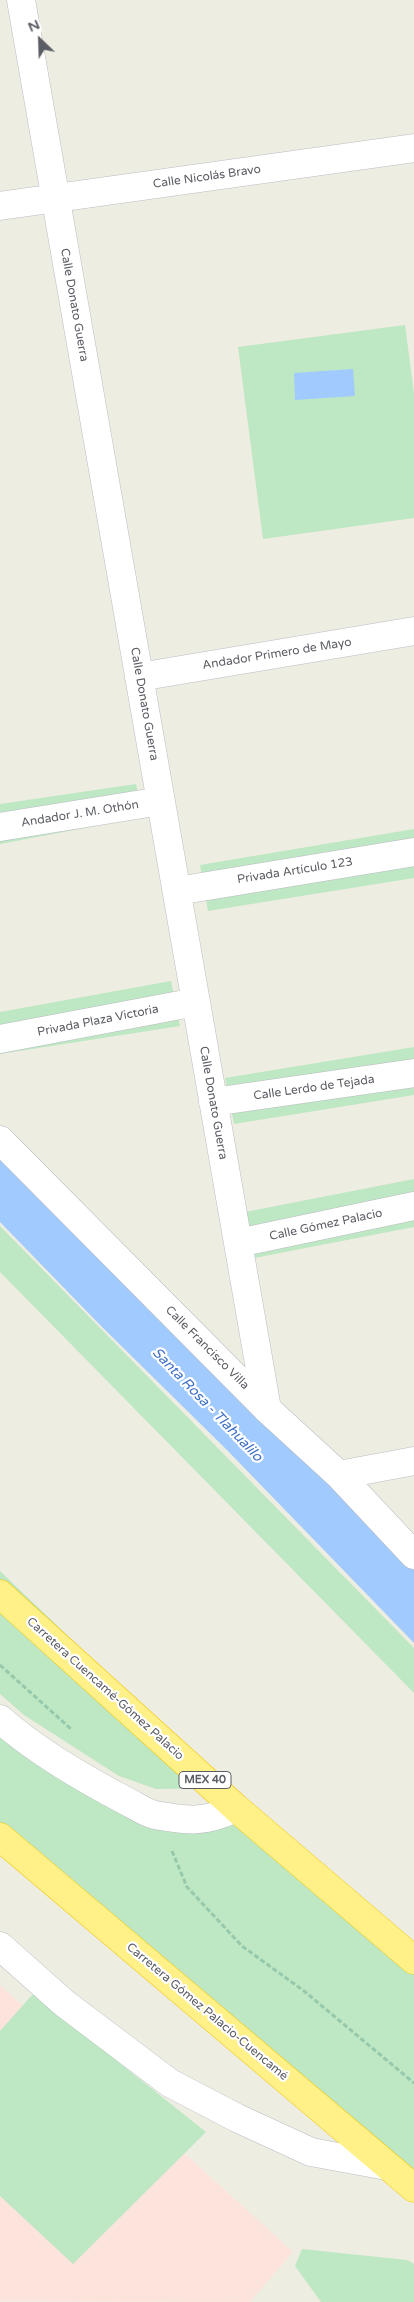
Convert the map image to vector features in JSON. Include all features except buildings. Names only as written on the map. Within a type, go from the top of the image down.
[{"type":"highway","name":"Carretera Cuencamé-Gómez Palacio","points":[[0,1594],[236,1808],[414,1960]]},
{"type":"highway","name":"Carretera Gómez Palacio-Cuencamé","points":[[0,1836],[414,2188]]},
{"type":"street","name":"Calle Donato Guerra","points":[[21,0],[267,1409]]},
{"type":"street","name":"Calle Nicolás Bravo","points":[[0,206],[414,148]]},
{"type":"street","name":"Andador Primero de Mayo","points":[[139,677],[414,631]]},
{"type":"street","name":"Andador J. M. Othón","points":[[0,828],[160,801]]},
{"type":"street","name":"Privada Artículo 123","points":[[176,891],[414,852]]},
{"type":"street","name":"Privada Plaza Victoria","points":[[0,1039],[196,1002]]},
{"type":"street","name":"Calle Lerdo de Tejada","points":[[213,1102],[414,1073]]},
{"type":"street","name":"Calle Francisco Villa","points":[[0,1140],[267,1409],[339,1475],[414,1555]]},
{"type":"street","name":"Calle Gómez Palacio","points":[[238,1243],[414,1209]]},
{"type":"street","points":[[339,1475],[414,1460]]},
{"type":"street","points":[[0,1719],[44,1752],[82,1776],[154,1815],[196,1820],[216,1818],[236,1808]]},
{"type":"street","points":[[0,1946],[64,2003],[170,2082],[236,2118],[311,2152],[387,2166]]},
{"type":"path","points":[[158,1815],[187,1887],[242,1946],[304,1991],[414,2083]]},
{"type":"shaded area","points":[[0,1985],[293,2252],[250,2302],[0,2301]]},
{"type":"green space","points":[[405,325],[414,393],[414,518],[263,539],[238,347]]},
{"type":"green space","points":[[136,784],[143,817],[0,844],[0,804]]},
{"type":"green space","points":[[414,829],[414,878],[208,911],[200,865]]},
{"type":"green space","points":[[171,981],[180,1026],[0,1054],[0,1012]]},
{"type":"green space","points":[[414,1047],[414,1095],[234,1124],[225,1078]]},
{"type":"green space","points":[[414,1179],[414,1227],[249,1259],[240,1213]]},
{"type":"green space","points":[[0,1226],[414,1648],[414,1693],[0,1272]]},
{"type":"green space","points":[[0,1571],[227,1788],[156,1789],[119,1776],[24,1715],[0,1694]]},
{"type":"green space","points":[[0,1726],[143,1817],[257,1815],[414,1953],[414,2181],[0,1828]]},
{"type":"green space","points":[[33,1994],[206,2132],[73,2264],[0,2196],[0,2031]]},
{"type":"green space","points":[[302,2249],[407,2260],[414,2264],[414,2302],[321,2302],[295,2266]]},
{"type":"water","points":[[353,369],[355,396],[295,400],[294,373]]},
{"type":"water","name":"Santa Rosa - Tlahualilo","points":[[0,1150],[253,1404],[414,1570],[414,1643],[225,1448],[100,1325],[0,1222]]}]
